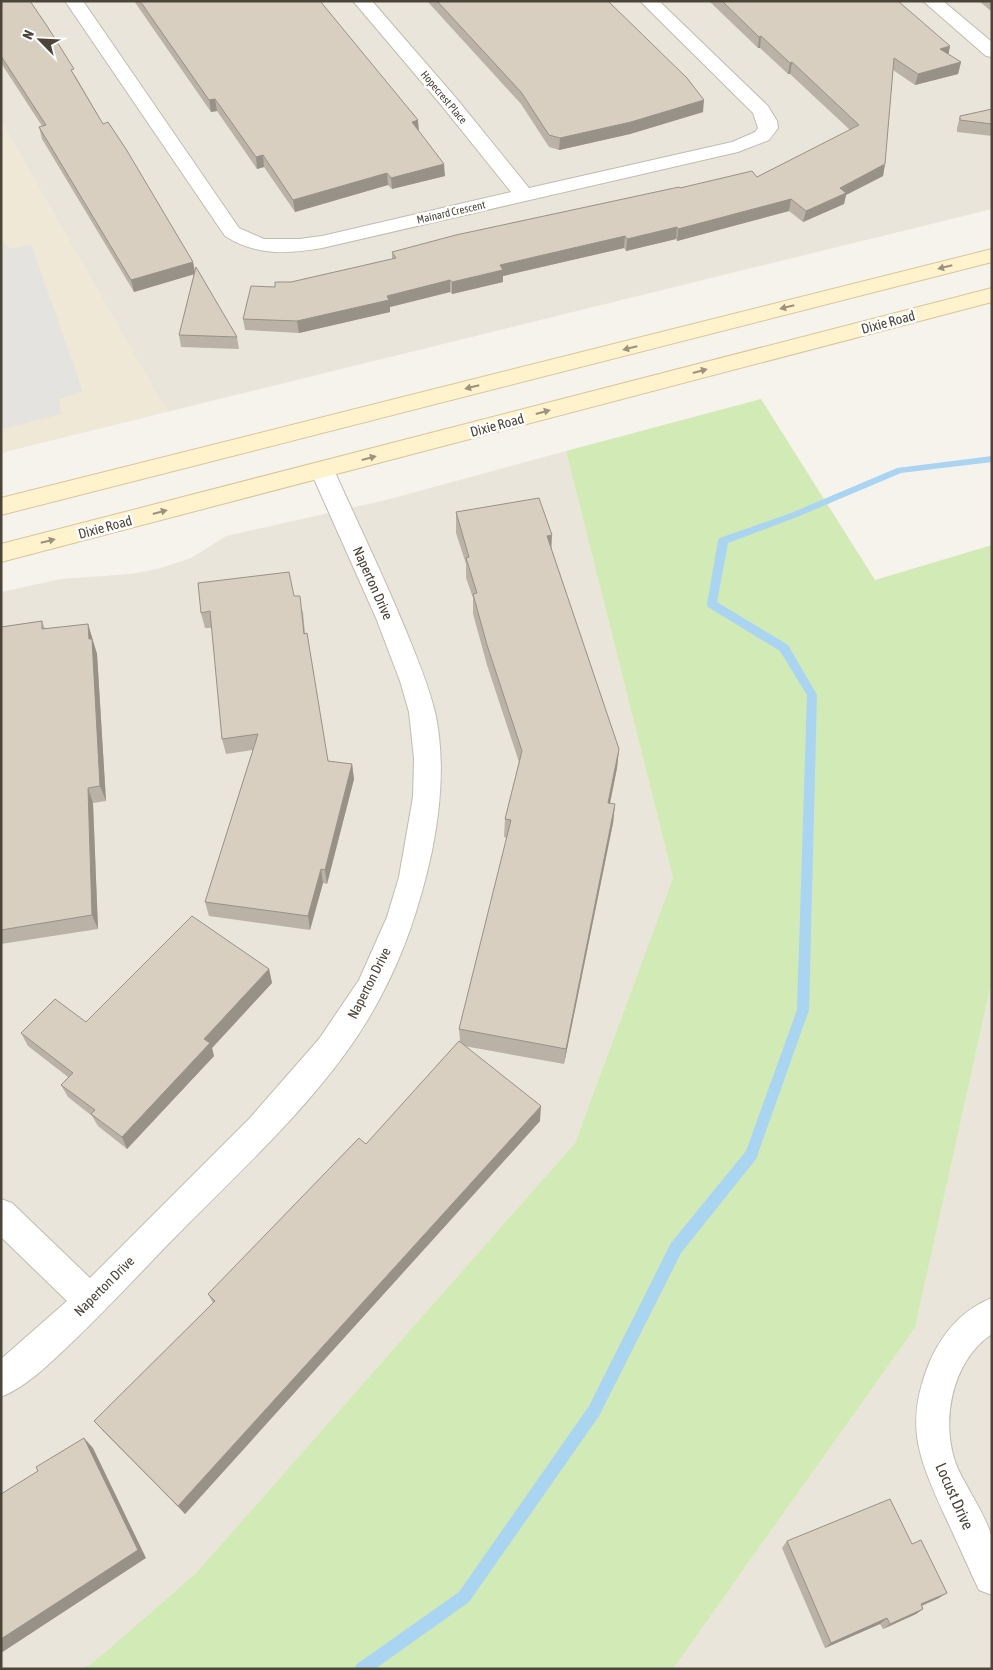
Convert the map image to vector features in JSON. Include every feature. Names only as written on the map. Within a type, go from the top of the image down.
[{"type":"main road","points":[[1,507],[992,255]]},
{"type":"main road","name":"Dixie Road","points":[[1,553],[992,295]]},
{"type":"street","name":"Mainard Crescent","points":[[74,1],[232,232],[244,241],[262,245],[290,247],[322,242],[738,146],[762,136],[768,128],[767,121],[761,110],[649,1]]},
{"type":"street","name":"Hopecrest Place","points":[[362,1],[449,102],[524,195]]},
{"type":"street","points":[[932,1],[992,52]]},
{"type":"street","name":"Naperton Drive","points":[[1,1380],[28,1362],[260,1129],[313,1069],[352,1018],[381,965],[399,919],[415,869],[425,824],[427,761],[424,723],[414,684],[391,623],[322,470]]},
{"type":"street","points":[[1,1214],[40,1254],[90,1300]]},
{"type":"street","name":"Locust Drive","points":[[992,1314],[963,1334],[947,1359],[934,1394],[933,1428],[938,1463],[992,1577]]},
{"type":"shaded area","points":[[1,1],[992,1],[992,209],[167,412],[1,121]]},
{"type":"shaded area","points":[[1,121],[137,359],[167,412],[1,453]]},
{"type":"shaded area","points":[[1,241],[10,249],[31,244],[83,392],[59,399],[62,414],[1,429]]},
{"type":"shaded area","points":[[566,451],[673,878],[575,1143],[196,1573],[96,1660],[83,1669],[1,1669],[1,592],[61,579],[131,574],[161,568],[191,558],[226,536],[386,500]]},
{"type":"shaded area","points":[[992,980],[992,1669],[673,1669],[915,1328]]},
{"type":"green space","points":[[761,399],[875,580],[992,545],[992,980],[915,1328],[673,1669],[83,1669],[96,1660],[196,1573],[575,1143],[673,878],[566,451]]},
{"type":"building","points":[[1,1],[30,1],[74,69],[71,70],[103,124],[108,122],[126,149],[193,262],[131,280],[39,127],[46,125],[1,56]]},
{"type":"building","points":[[140,1],[320,1],[418,120],[412,122],[444,164],[391,178],[387,173],[293,200],[263,155],[256,157],[215,99],[209,100]]},
{"type":"building","points":[[437,1],[608,1],[687,78],[704,100],[631,122],[560,138],[549,135],[521,92]]},
{"type":"building","points":[[722,1],[898,1],[950,46],[940,49],[961,62],[918,74],[894,58],[885,164],[840,188],[846,193],[806,211],[791,199],[678,229],[677,227],[627,239],[625,236],[500,265],[503,270],[452,282],[450,280],[387,296],[389,300],[297,321],[243,319],[251,286],[275,287],[275,282],[291,282],[396,258],[392,252],[456,235],[752,171],[757,177],[859,125],[792,62],[790,63],[761,36],[759,37]]},
{"type":"building","points":[[992,109],[992,124],[960,120],[960,116]]},
{"type":"building","points":[[196,267],[237,337],[179,335]]},
{"type":"building","points":[[539,498],[552,535],[547,536],[619,749],[608,803],[615,804],[566,1049],[459,1029],[511,820],[505,819],[522,751],[487,645],[473,594],[477,593],[466,558],[469,557],[456,512]]},
{"type":"building","points":[[289,572],[294,596],[300,596],[304,634],[307,633],[328,761],[352,764],[325,870],[321,869],[308,916],[205,902],[258,734],[222,739],[210,611],[201,613],[198,583]]},
{"type":"building","points":[[42,621],[42,629],[88,624],[89,639],[92,639],[100,786],[88,788],[92,915],[1,930],[1,627]]},
{"type":"building","points":[[192,916],[269,969],[204,1039],[210,1043],[122,1137],[91,1114],[95,1110],[61,1085],[73,1073],[21,1033],[55,999],[86,1022]]},
{"type":"building","points":[[459,1041],[541,1106],[178,1506],[94,1421],[215,1301],[208,1294],[359,1138],[366,1144]]},
{"type":"building","points":[[84,1438],[138,1550],[1,1639],[1,1494],[38,1471],[36,1467]]},
{"type":"building","points":[[890,1499],[912,1544],[921,1540],[947,1593],[921,1604],[923,1609],[890,1624],[887,1618],[831,1643],[787,1541]]},
{"type":"waterway","points":[[362,1669],[464,1597],[594,1411],[676,1248],[751,1155],[803,1010],[812,695],[784,648],[712,604],[723,541],[794,515],[900,470],[992,459]]}]
